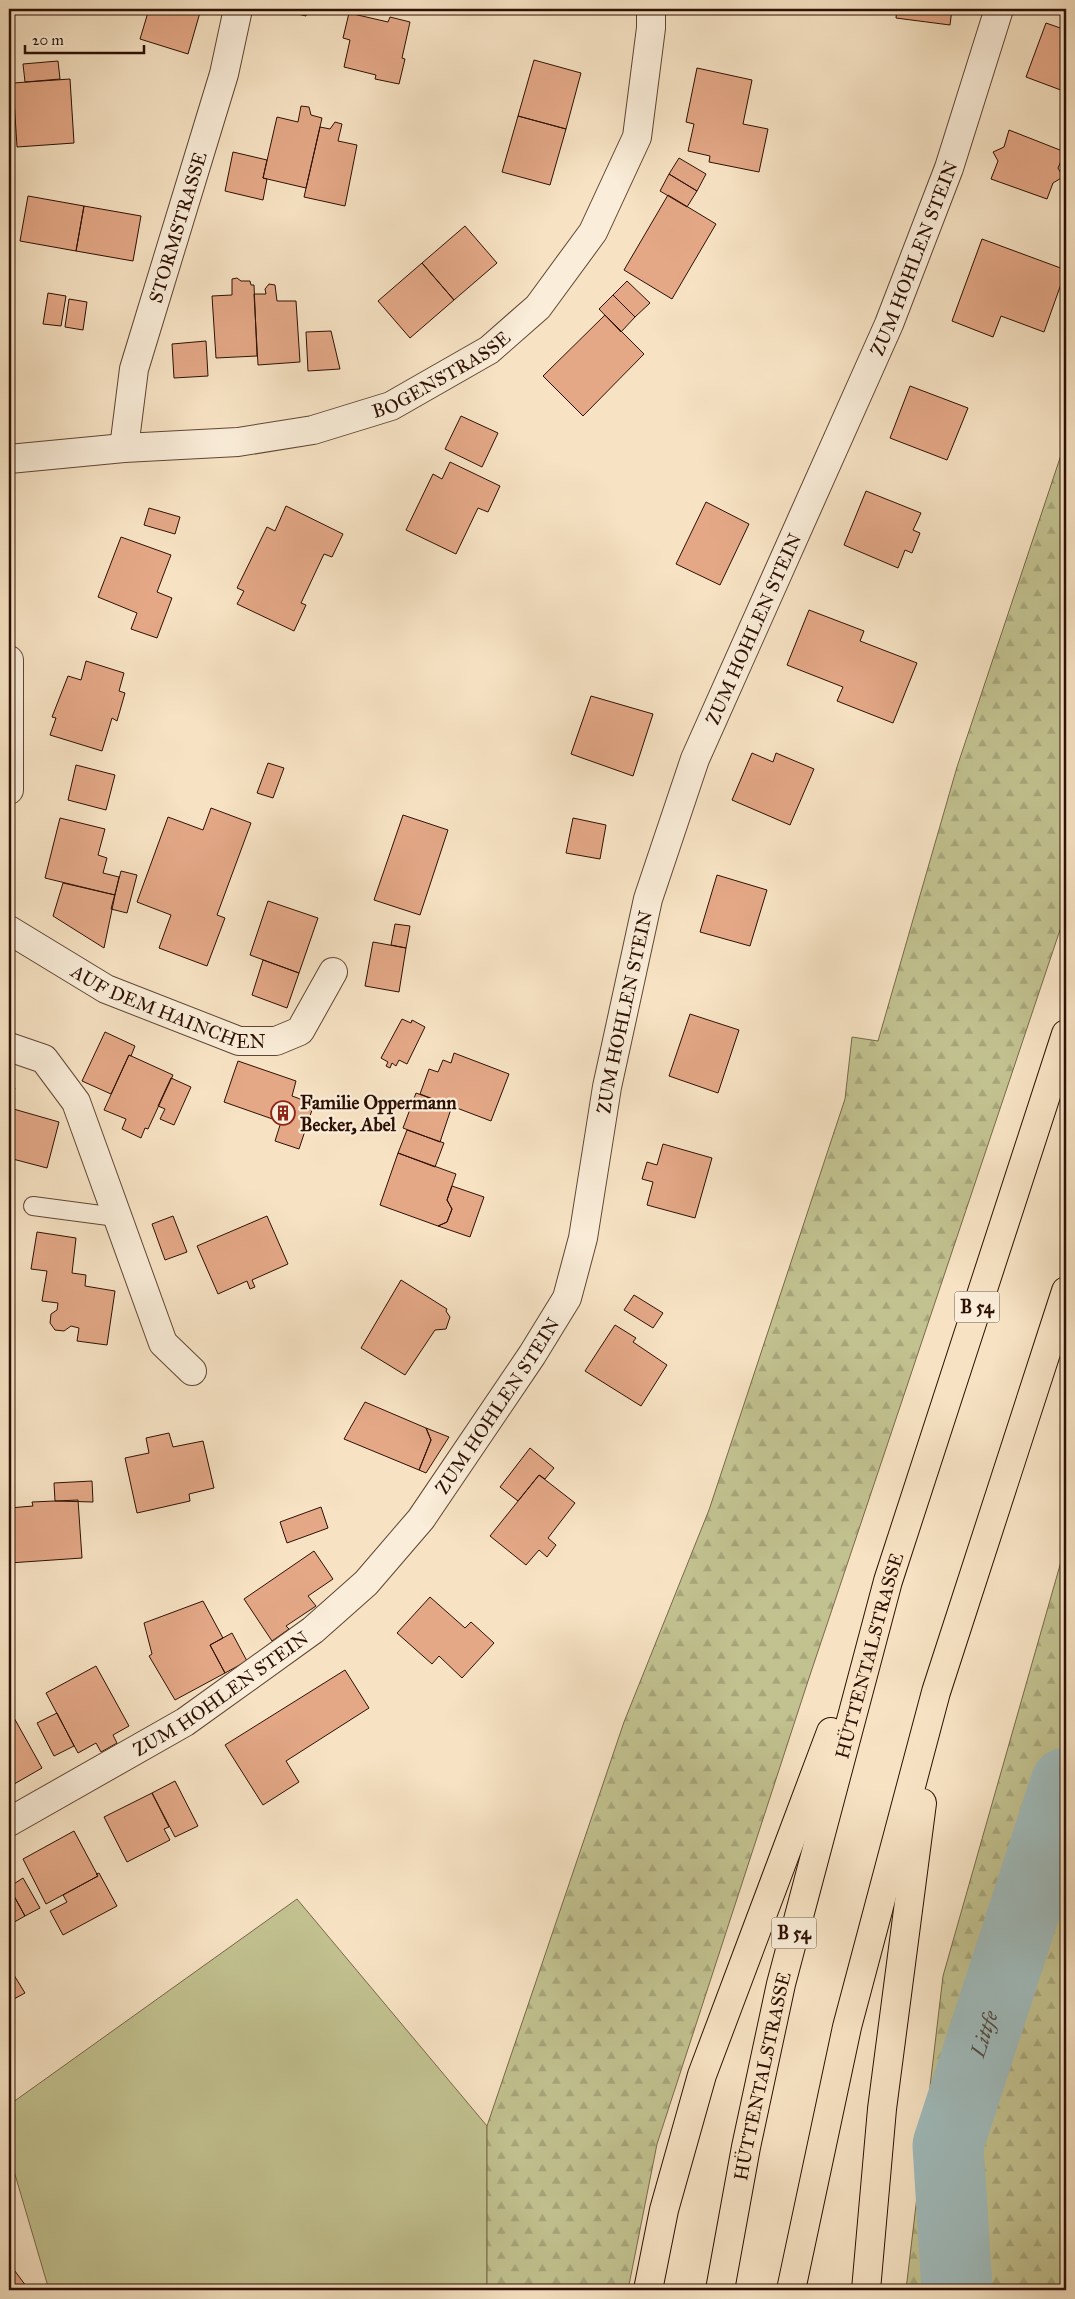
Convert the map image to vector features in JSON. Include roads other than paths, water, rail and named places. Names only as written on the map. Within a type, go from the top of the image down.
[{"type":"highway","name":"HÜTTENTALSTRASSE","points":[[720,2290],[746,2147],[781,1984],[888,1581],[1066,1034]]},
{"type":"highway","points":[[791,2290],[847,2027],[936,1692],[1066,1291]]},
{"type":"highway","points":[[648,2290],[664,2210],[702,2075],[888,1581]]},
{"type":"highway","points":[[866,2290],[882,2109],[936,1692]]},
{"type":"street","name":"STORMSTRASSE","points":[[124,448],[134,369],[224,74],[238,9]]},
{"type":"street","name":"BOGENSTRASSE","points":[[9,459],[124,448],[238,442],[313,430],[391,406],[489,350],[538,308],[593,232],[637,137],[651,28],[651,9]]},
{"type":"street","name":"ZUM HOHLEN STEIN","points":[[9,1822],[185,1722],[314,1630],[366,1583],[421,1519],[532,1355],[567,1298],[583,1238],[607,1087],[648,899],[695,759],[889,324],[949,168],[998,9]]},
{"type":"street","points":[[9,660],[9,790]]},
{"type":"street","name":"AUF DEM HAINCHEN","points":[[9,930],[106,989],[239,1041],[276,1041],[300,1031],[333,972]]},
{"type":"street","points":[[9,1047],[44,1059],[76,1102],[163,1343],[192,1371]]},
{"type":"lane","points":[[34,1206],[116,1217]]},
{"type":"waterway","name":"Littfe","points":[[957,2290],[948,2145],[1066,1783]]},
{"type":"place","name":"Familie Oppermann Becker, Abel","points":[[283,1113]]}]
